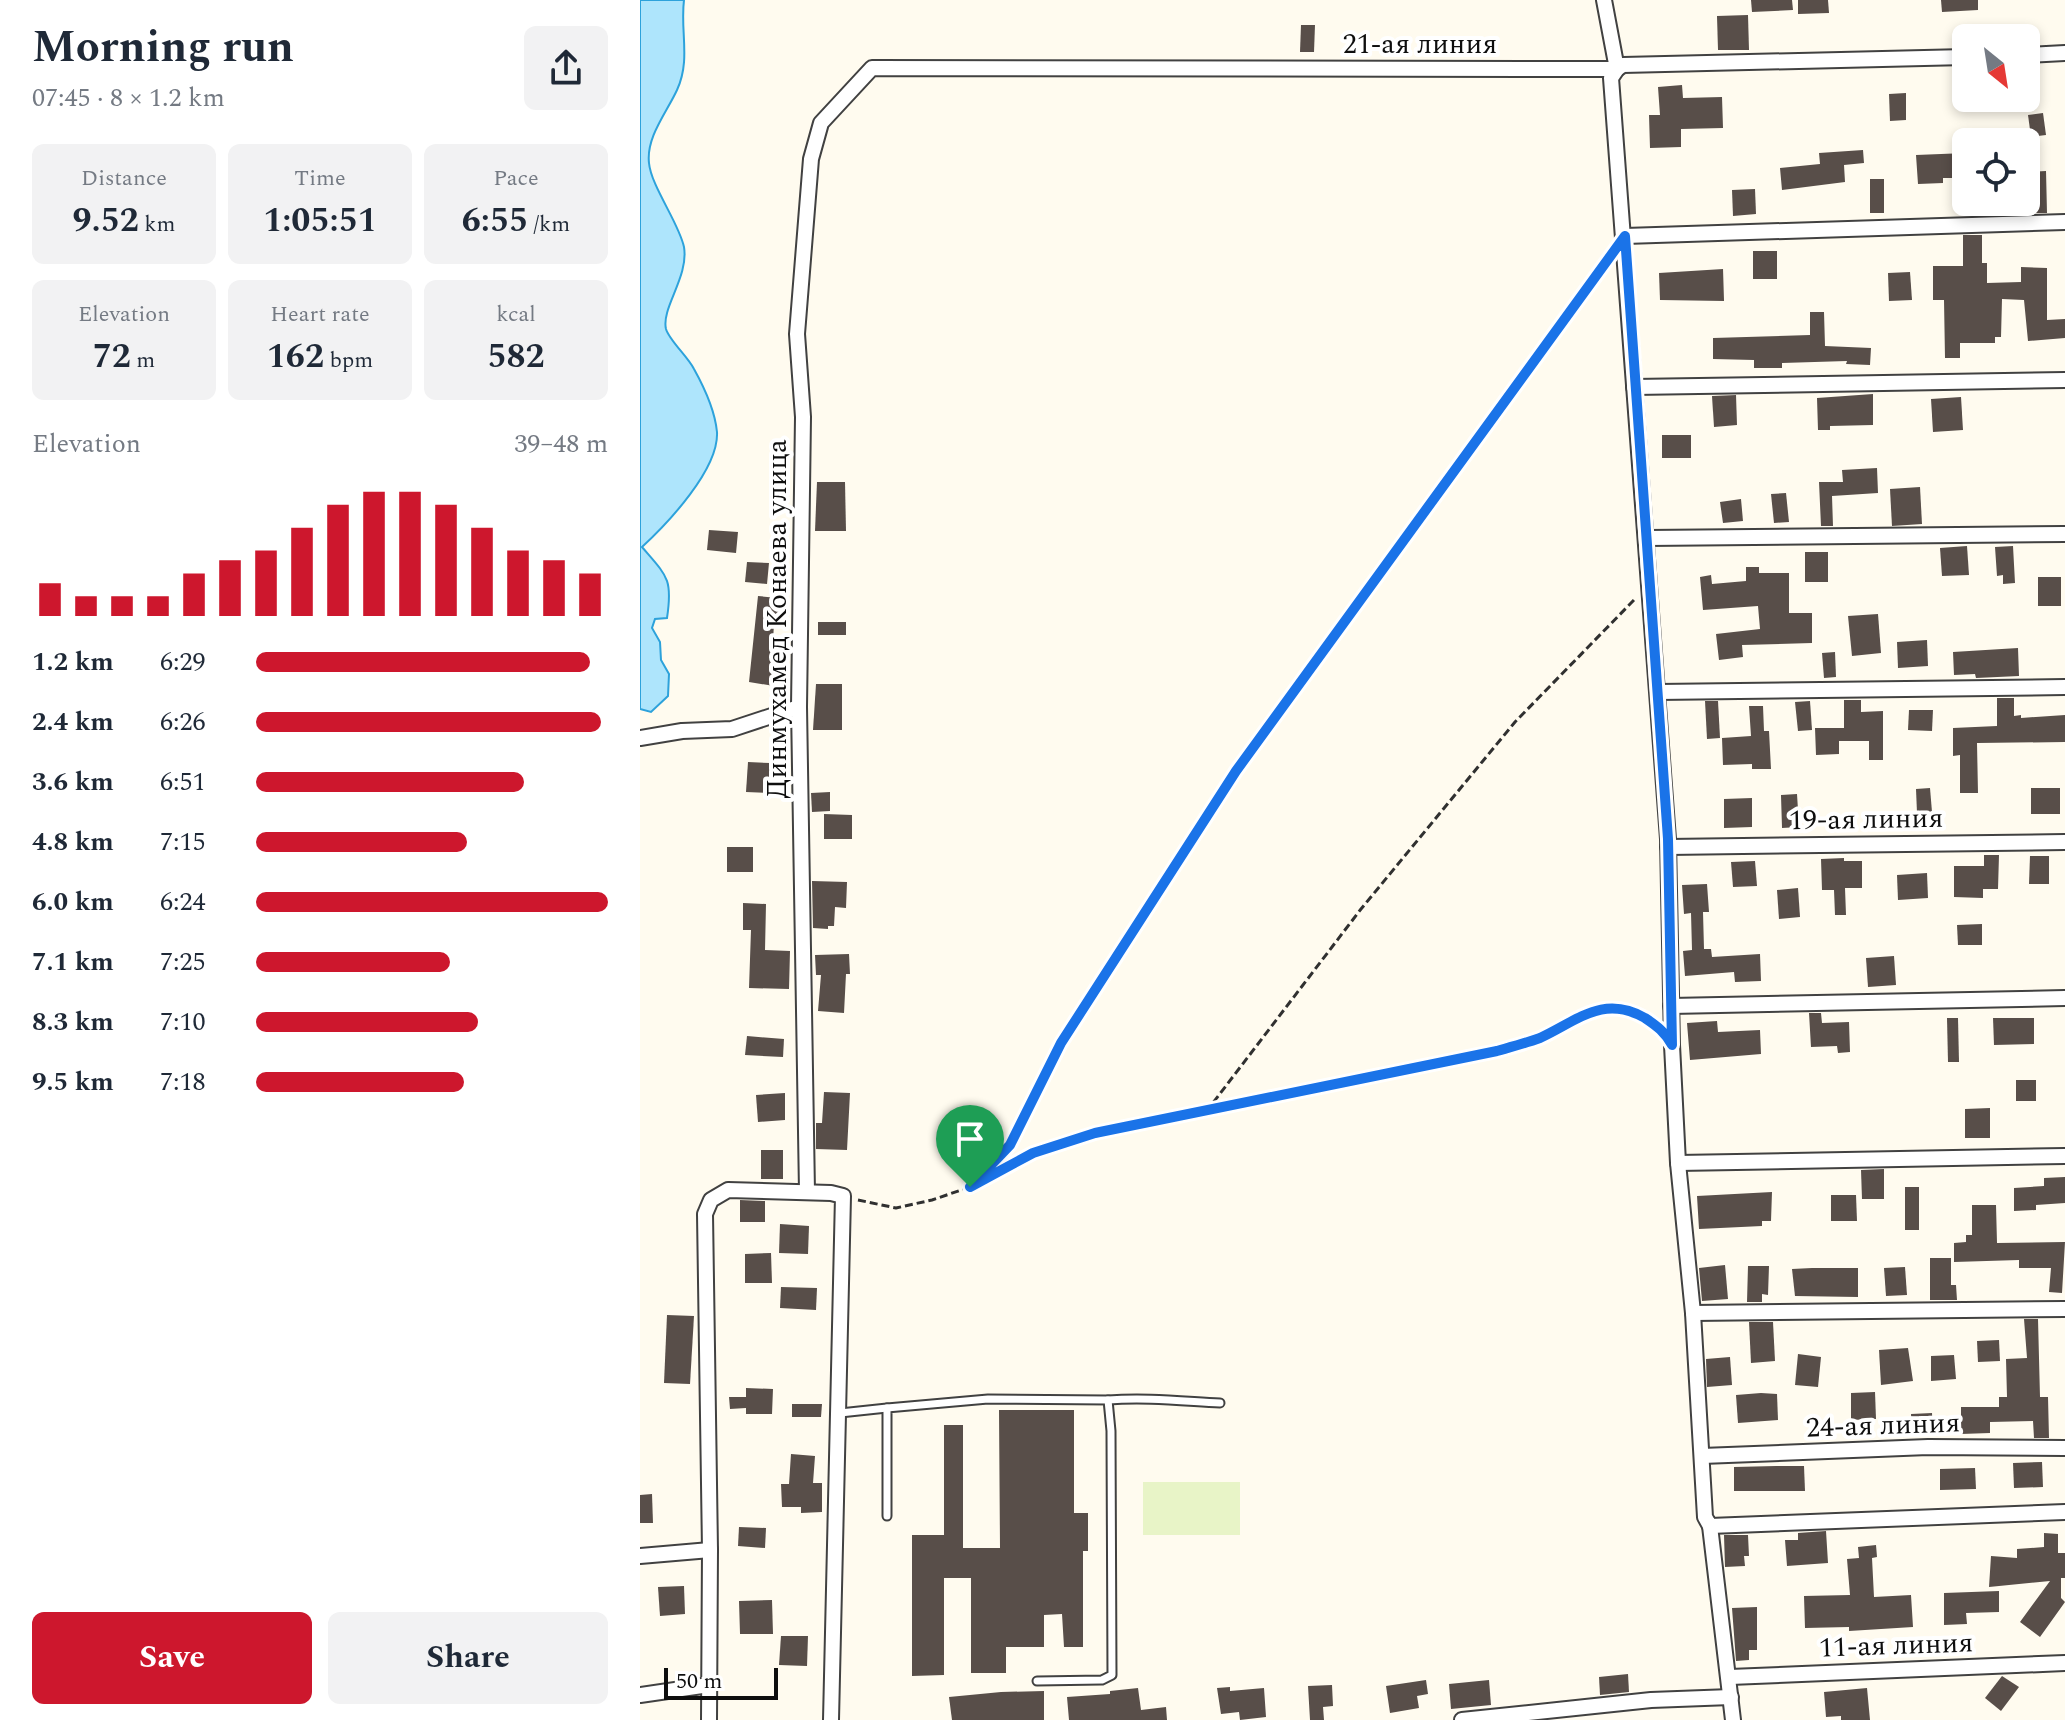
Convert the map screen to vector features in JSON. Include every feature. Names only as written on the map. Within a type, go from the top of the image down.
[{"type":"street","points":[[1604,0],[1617,69],[1611,78],[1658,692],[1668,847],[1678,1163],[1693,1313],[1703,1508],[1710,1526],[1733,1720]]},
{"type":"street","points":[[2040,54],[2065,53]]},
{"type":"street","name":"21-ая линия","points":[[872,68],[1617,69],[1623,65],[1952,57]]},
{"type":"street","name":"Динмухамед Конаева улица","points":[[807,1192],[799,707],[803,417],[797,334],[811,159],[821,123],[872,68]]},
{"type":"street","points":[[1625,236],[2065,222]]},
{"type":"street","points":[[1634,387],[2065,380]]},
{"type":"street","points":[[1647,538],[2065,534]]},
{"type":"street","points":[[1658,692],[2065,687]]},
{"type":"street","points":[[640,738],[682,731],[732,729],[799,707]]},
{"type":"street","name":"19-ая линия","points":[[1668,847],[2065,842]]},
{"type":"street","points":[[1671,1006],[2065,998]]},
{"type":"street","points":[[1678,1163],[2065,1156]]},
{"type":"street","points":[[709,1720],[705,1214],[711,1200],[728,1190],[843,1196],[831,1720]]},
{"type":"street","points":[[1693,1313],[2065,1309]]},
{"type":"street","name":"24-ая линия","points":[[1702,1456],[1928,1447],[2065,1448]]},
{"type":"street","points":[[1710,1526],[2065,1512]]},
{"type":"street","points":[[640,1556],[710,1550]]},
{"type":"street","name":"11-ая линия","points":[[1730,1677],[2065,1663]]},
{"type":"street","points":[[640,1695],[709,1685]]},
{"type":"street","points":[[1462,1720],[1651,1700],[1731,1697]]},
{"type":"lane","points":[[840,1413],[988,1399],[1108,1400],[1142,1397],[1220,1403]]},
{"type":"lane","points":[[1037,1681],[1102,1680],[1112,1675],[1111,1431],[1108,1400]]},
{"type":"lane","points":[[887,1408],[887,1516]]},
{"type":"path","points":[[970,1187],[1010,1145],[1061,1043],[1236,771],[1625,236]]},
{"type":"path","points":[[1206,1112],[1361,909],[1515,722],[1650,584]]},
{"type":"path","points":[[843,1196],[896,1208],[932,1200],[970,1187],[1033,1153],[1095,1133],[1497,1051],[1540,1037],[1571,1020],[1608,1007],[1633,1011],[1655,1024],[1672,1045]]},
{"type":"green space","points":[[1143,1482],[1240,1482],[1240,1535],[1143,1535]]},
{"type":"water","points":[[640,0],[684,0],[681,79],[654,134],[649,163],[684,247],[683,270],[667,312],[666,329],[702,383],[717,432],[710,462],[701,478],[678,510],[642,547],[666,579],[669,595],[667,618],[655,619],[652,628],[660,642],[661,660],[669,674],[668,696],[651,712],[640,709]]},
{"type":"building","points":[[1751,0],[1792,0],[1793,10],[1752,12]]},
{"type":"building","points":[[1798,0],[1828,0],[1829,13],[1798,14]]},
{"type":"building","points":[[1941,0],[1978,0],[1978,10],[1942,12]]},
{"type":"building","points":[[1748,15],[1749,50],[1718,50],[1717,16]]},
{"type":"building","points":[[1301,25],[1315,25],[1314,52],[1300,52]]},
{"type":"building","points":[[1682,85],[1683,98],[1722,97],[1723,128],[1681,129],[1681,147],[1650,148],[1649,115],[1660,115],[1658,87]]},
{"type":"building","points":[[1906,93],[1906,120],[1890,121],[1889,94]]},
{"type":"building","points":[[2043,113],[2046,135],[2040,136],[2040,128],[2030,128],[2028,115]]},
{"type":"building","points":[[1863,150],[1864,163],[1844,165],[1845,182],[1782,190],[1780,168],[1820,164],[1819,153]]},
{"type":"building","points":[[1952,154],[1952,178],[1943,178],[1943,183],[1918,184],[1916,155]]},
{"type":"building","points":[[2040,171],[2046,171],[2047,213],[2040,213]]},
{"type":"building","points":[[1870,179],[1884,179],[1884,213],[1870,213]]},
{"type":"building","points":[[1755,189],[1756,214],[1733,216],[1732,190]]},
{"type":"building","points":[[1963,235],[1982,235],[1982,263],[1987,263],[1987,283],[2021,282],[2021,267],[2047,268],[2047,320],[2065,319],[2065,338],[2028,341],[2024,300],[2002,299],[2001,337],[1995,337],[1995,343],[1960,343],[1960,358],[1945,358],[1944,300],[1933,300],[1933,266],[1963,266]]},
{"type":"building","points":[[1753,251],[1777,251],[1777,279],[1753,279]]},
{"type":"building","points":[[1723,269],[1724,301],[1660,300],[1659,273]]},
{"type":"building","points":[[1910,272],[1912,300],[1889,301],[1888,273]]},
{"type":"building","points":[[1810,312],[1824,312],[1825,346],[1871,348],[1870,365],[1846,364],[1847,361],[1782,363],[1782,368],[1754,368],[1754,360],[1713,359],[1713,338],[1810,335]]},
{"type":"building","points":[[1873,394],[1873,425],[1830,426],[1830,430],[1818,430],[1817,398]]},
{"type":"building","points":[[1736,395],[1737,425],[1714,427],[1712,396]]},
{"type":"building","points":[[1961,397],[1963,430],[1933,432],[1931,399]]},
{"type":"building","points":[[1662,435],[1691,435],[1691,458],[1662,458]]},
{"type":"building","points":[[1877,468],[1878,493],[1832,496],[1833,526],[1821,526],[1819,482],[1843,482],[1842,470]]},
{"type":"building","points":[[817,482],[845,482],[846,531],[815,531]]},
{"type":"building","points":[[1920,487],[1922,524],[1892,526],[1890,489]]},
{"type":"building","points":[[1786,493],[1789,522],[1774,523],[1771,494]]},
{"type":"building","points":[[1741,499],[1743,521],[1723,523],[1720,502]]},
{"type":"building","points":[[709,530],[738,532],[736,553],[707,550]]},
{"type":"building","points":[[1967,546],[1969,575],[1942,576],[1940,548]]},
{"type":"building","points":[[2013,546],[2015,583],[2003,584],[2003,575],[1997,576],[1995,547]]},
{"type":"building","points":[[1805,552],[1828,552],[1828,582],[1805,582]]},
{"type":"building","points":[[747,562],[769,563],[767,584],[745,582]]},
{"type":"building","points":[[1746,567],[1759,567],[1759,573],[1789,573],[1789,613],[1812,613],[1812,643],[1742,645],[1743,657],[1719,660],[1716,634],[1760,629],[1758,606],[1703,610],[1700,577],[1711,575],[1712,584],[1746,581]]},
{"type":"building","points":[[2038,577],[2061,577],[2061,606],[2038,606]]},
{"type":"building","points":[[758,596],[788,599],[786,623],[774,622],[772,664],[783,666],[780,687],[749,682]]},
{"type":"building","points":[[1878,614],[1881,653],[1852,656],[1848,616]]},
{"type":"building","points":[[818,622],[846,622],[846,635],[818,635]]},
{"type":"building","points":[[1927,640],[1928,666],[1898,668],[1897,642]]},
{"type":"building","points":[[2018,648],[2019,676],[1976,678],[1975,674],[1954,675],[1953,652]]},
{"type":"building","points":[[1835,652],[1836,677],[1824,678],[1822,653]]},
{"type":"building","points":[[816,684],[842,684],[842,730],[813,730]]},
{"type":"building","points":[[1997,698],[2014,698],[2014,716],[2021,715],[2021,718],[2065,715],[2065,742],[1977,743],[1978,793],[1960,793],[1960,755],[1953,756],[1953,728],[1997,726]]},
{"type":"building","points":[[1844,700],[1861,700],[1861,712],[1883,711],[1883,760],[1869,760],[1869,741],[1839,741],[1839,754],[1816,755],[1815,728],[1844,728]]},
{"type":"building","points":[[1705,701],[1718,701],[1720,738],[1707,739]]},
{"type":"building","points":[[1810,701],[1812,730],[1798,731],[1795,702]]},
{"type":"building","points":[[1749,706],[1763,706],[1764,731],[1769,731],[1771,769],[1752,769],[1752,764],[1723,765],[1722,738],[1751,736]]},
{"type":"building","points":[[1909,710],[1933,710],[1932,731],[1908,730]]},
{"type":"building","points":[[748,762],[770,763],[769,793],[746,792]]},
{"type":"building","points":[[1930,788],[1932,812],[1917,813],[1916,789]]},
{"type":"building","points":[[2031,788],[2060,788],[2060,814],[2031,814]]},
{"type":"building","points":[[830,792],[830,811],[812,812],[811,793]]},
{"type":"building","points":[[1797,794],[1799,827],[1782,828],[1781,795]]},
{"type":"building","points":[[1752,798],[1752,827],[1724,828],[1724,799]]},
{"type":"building","points":[[824,814],[852,815],[852,839],[824,839]]},
{"type":"building","points":[[727,847],[753,847],[753,872],[727,872]]},
{"type":"building","points":[[1984,855],[1999,855],[1998,889],[1983,889],[1983,898],[1954,897],[1954,866],[1984,866]]},
{"type":"building","points":[[2030,856],[2049,856],[2049,884],[2029,884]]},
{"type":"building","points":[[1844,858],[1844,861],[1862,861],[1862,888],[1845,888],[1846,915],[1835,915],[1834,890],[1822,890],[1821,859]]},
{"type":"building","points":[[1755,861],[1757,886],[1733,887],[1731,862]]},
{"type":"building","points":[[1927,873],[1928,898],[1898,900],[1897,875]]},
{"type":"building","points":[[812,881],[847,882],[846,908],[835,907],[834,926],[828,926],[828,929],[813,928]]},
{"type":"building","points":[[1707,884],[1709,912],[1703,912],[1704,949],[1711,949],[1712,957],[1760,954],[1761,981],[1735,982],[1734,972],[1685,976],[1683,951],[1692,950],[1691,913],[1684,914],[1682,885]]},
{"type":"building","points":[[1798,888],[1800,917],[1779,919],[1777,890]]},
{"type":"building","points":[[743,903],[766,904],[765,950],[790,951],[789,989],[749,988],[751,930],[743,930]]},
{"type":"building","points":[[1982,924],[1982,945],[1958,945],[1957,925]]},
{"type":"building","points":[[849,954],[850,974],[846,974],[844,1013],[818,1011],[821,975],[816,975],[815,955]]},
{"type":"building","points":[[1894,956],[1896,985],[1868,987],[1866,958]]},
{"type":"building","points":[[1809,1013],[1821,1013],[1822,1023],[1849,1022],[1850,1052],[1838,1053],[1837,1046],[1811,1047]]},
{"type":"building","points":[[1947,1018],[1958,1018],[1959,1062],[1948,1062]]},
{"type":"building","points":[[1993,1018],[2034,1018],[2034,1044],[1994,1045]]},
{"type":"building","points":[[1717,1021],[1718,1032],[1760,1030],[1761,1054],[1690,1060],[1687,1023]]},
{"type":"building","points":[[747,1036],[784,1039],[783,1057],[745,1055]]},
{"type":"building","points":[[2016,1080],[2036,1080],[2036,1101],[2016,1101]]},
{"type":"building","points":[[824,1092],[850,1093],[847,1150],[816,1149],[816,1123],[822,1123]]},
{"type":"building","points":[[785,1093],[785,1120],[758,1122],[756,1095]]},
{"type":"building","points":[[1990,1108],[1990,1138],[1965,1138],[1965,1109]]},
{"type":"building","points":[[761,1150],[783,1150],[783,1179],[761,1179]]},
{"type":"building","points":[[1884,1169],[1884,1199],[1862,1199],[1861,1170]]},
{"type":"building","points":[[2065,1177],[2065,1203],[2036,1205],[2036,1210],[2014,1211],[2014,1188],[2044,1186],[2044,1178]]},
{"type":"building","points":[[1905,1187],[1919,1187],[1919,1230],[1905,1230]]},
{"type":"building","points":[[1772,1192],[1771,1221],[1762,1221],[1762,1226],[1699,1229],[1697,1196]]},
{"type":"building","points":[[1831,1195],[1856,1195],[1857,1221],[1831,1221]]},
{"type":"building","points":[[740,1200],[765,1201],[765,1222],[740,1222]]},
{"type":"building","points":[[1972,1205],[1996,1205],[1997,1243],[2065,1242],[2062,1293],[2049,1292],[2051,1268],[2019,1268],[2019,1260],[1954,1262],[1954,1243],[1966,1242],[1966,1235],[1972,1235]]},
{"type":"building","points":[[780,1224],[809,1226],[808,1254],[779,1253]]},
{"type":"building","points":[[771,1253],[772,1283],[745,1283],[745,1254]]},
{"type":"building","points":[[1930,1258],[1951,1258],[1951,1285],[1956,1285],[1957,1300],[1930,1300]]},
{"type":"building","points":[[1725,1265],[1728,1299],[1702,1301],[1699,1268]]},
{"type":"building","points":[[1748,1266],[1769,1266],[1768,1295],[1762,1294],[1762,1302],[1747,1302]]},
{"type":"building","points":[[1905,1267],[1907,1295],[1886,1296],[1884,1268]]},
{"type":"building","points":[[1858,1268],[1858,1297],[1795,1296],[1792,1269]]},
{"type":"building","points":[[781,1287],[817,1288],[816,1310],[780,1308]]},
{"type":"building","points":[[667,1315],[694,1316],[690,1384],[664,1383]]},
{"type":"building","points":[[2024,1319],[2038,1319],[2040,1397],[2048,1397],[2049,1438],[2034,1438],[2033,1421],[1990,1422],[1990,1433],[1961,1434],[1961,1407],[1999,1407],[1999,1397],[2007,1397],[2006,1359],[2027,1358]]},
{"type":"building","points":[[1749,1322],[1773,1322],[1775,1361],[1751,1363]]},
{"type":"building","points":[[1999,1340],[2000,1361],[1978,1362],[1977,1341]]},
{"type":"building","points":[[1908,1348],[1913,1381],[1881,1385],[1879,1350]]},
{"type":"building","points":[[1798,1354],[1821,1357],[1818,1387],[1795,1385]]},
{"type":"building","points":[[1954,1355],[1956,1379],[1931,1381],[1931,1356]]},
{"type":"building","points":[[1730,1357],[1732,1385],[1707,1387],[1706,1359]]},
{"type":"building","points":[[746,1388],[773,1389],[772,1414],[746,1414],[746,1408],[730,1409],[729,1397],[746,1397]]},
{"type":"building","points":[[1875,1392],[1876,1419],[1851,1420],[1851,1393]]},
{"type":"building","points":[[1777,1394],[1778,1420],[1738,1423],[1736,1395]]},
{"type":"building","points":[[792,1404],[822,1404],[821,1417],[792,1417]]},
{"type":"building","points":[[999,1410],[1074,1410],[1074,1513],[1088,1513],[1088,1551],[1083,1551],[1083,1647],[1064,1647],[1062,1614],[1044,1615],[1044,1647],[1006,1647],[1006,1673],[971,1673],[971,1578],[944,1578],[944,1675],[912,1676],[912,1535],[944,1535],[944,1425],[963,1425],[963,1548],[1000,1548]]},
{"type":"building","points":[[1932,1413],[1933,1435],[1912,1436],[1911,1414]]},
{"type":"building","points":[[791,1454],[815,1456],[813,1483],[822,1483],[822,1512],[801,1513],[801,1507],[782,1507],[781,1484],[789,1484]]},
{"type":"building","points":[[2042,1462],[2043,1487],[2014,1488],[2013,1463]]},
{"type":"building","points":[[1804,1466],[1805,1491],[1734,1491],[1734,1467]]},
{"type":"building","points":[[1975,1468],[1976,1489],[1940,1490],[1940,1469]]},
{"type":"building","points":[[652,1494],[653,1523],[640,1523],[640,1495]]},
{"type":"building","points":[[739,1527],[766,1528],[765,1548],[738,1546]]},
{"type":"building","points":[[1826,1531],[1828,1563],[1787,1566],[1785,1540],[1798,1540],[1798,1533]]},
{"type":"building","points":[[2044,1533],[2058,1534],[2058,1553],[2065,1553],[2061,1598],[2065,1602],[2040,1637],[2020,1622],[2050,1581],[1989,1587],[1991,1556],[2017,1558],[2017,1549],[2044,1547]]},
{"type":"building","points":[[1724,1535],[1748,1535],[1749,1556],[1744,1556],[1745,1566],[1725,1567]]},
{"type":"building","points":[[1876,1545],[1877,1557],[1872,1558],[1874,1597],[1911,1595],[1913,1627],[1849,1631],[1849,1627],[1805,1628],[1804,1596],[1850,1595],[1847,1559],[1859,1558],[1858,1547]]},
{"type":"building","points":[[684,1586],[685,1614],[660,1616],[658,1587]]},
{"type":"building","points":[[1999,1591],[1999,1612],[1966,1613],[1967,1624],[1944,1625],[1944,1593]]},
{"type":"building","points":[[772,1600],[773,1634],[740,1634],[739,1601]]},
{"type":"building","points":[[1757,1607],[1757,1650],[1749,1650],[1749,1660],[1736,1661],[1732,1608]]},
{"type":"building","points":[[781,1636],[808,1636],[807,1666],[779,1665]]},
{"type":"building","points":[[1628,1674],[1629,1692],[1600,1695],[1599,1677]]},
{"type":"building","points":[[2002,1676],[2019,1687],[2001,1711],[1985,1698]]},
{"type":"building","points":[[1426,1680],[1428,1694],[1417,1696],[1419,1708],[1390,1713],[1386,1686]]},
{"type":"building","points":[[1489,1680],[1491,1705],[1451,1709],[1449,1684]]},
{"type":"building","points":[[1332,1685],[1333,1706],[1323,1707],[1324,1720],[1310,1720],[1308,1686]]},
{"type":"building","points":[[1230,1687],[1230,1691],[1264,1688],[1266,1717],[1240,1720],[1239,1712],[1221,1714],[1217,1688]]},
{"type":"building","points":[[1138,1688],[1141,1710],[1166,1707],[1167,1720],[1069,1720],[1067,1697],[1110,1694],[1110,1691]]},
{"type":"building","points":[[1867,1688],[1870,1720],[1826,1717],[1824,1692]]},
{"type":"building","points":[[1044,1691],[1044,1720],[952,1720],[949,1697]]},
{"type":"route","points":[[1625,236],[1668,839],[1672,1045],[1655,1024],[1633,1011],[1608,1007],[1571,1020],[1540,1037],[1497,1051],[1095,1133],[1033,1153],[970,1187],[1010,1145],[1061,1043],[1236,771],[1625,236]]}]
